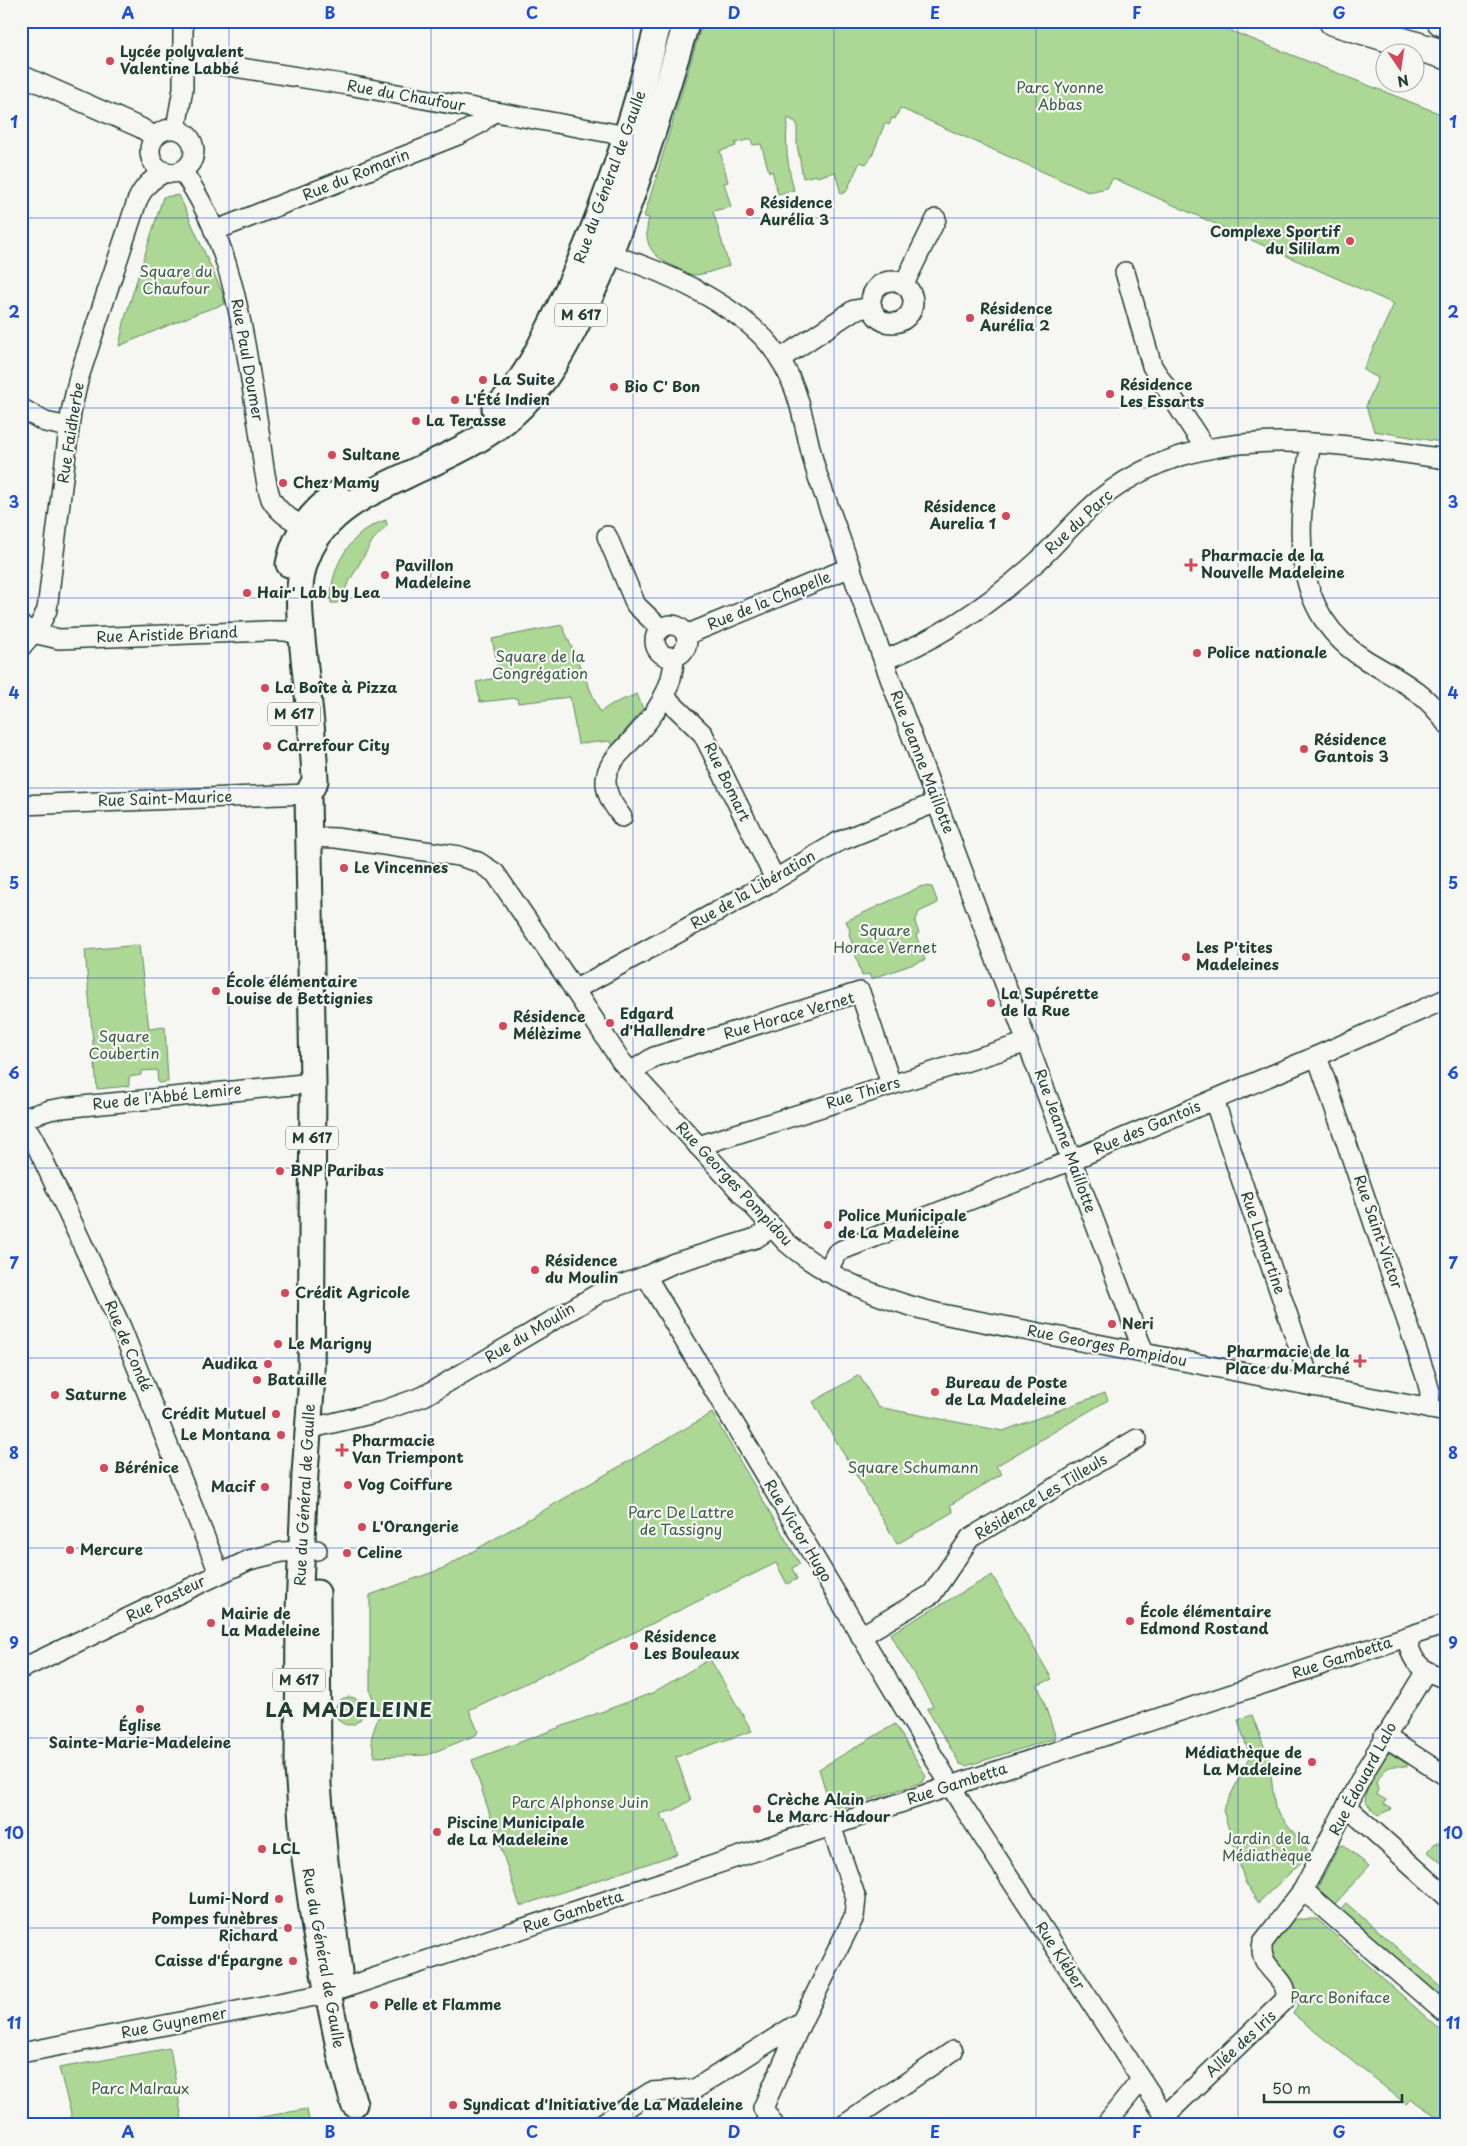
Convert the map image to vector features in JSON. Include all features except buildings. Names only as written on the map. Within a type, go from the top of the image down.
[{"type":"highway","points":[[1333,21],[1440,54]]},
{"type":"highway","points":[[1441,21],[1446,22]]},
{"type":"main road","name":"Rue du Général de Gaulle","points":[[312,529],[322,506],[344,489],[469,426],[494,410],[513,392],[527,372],[548,332],[591,239],[627,136],[660,21]]},
{"type":"main road","name":"Rue du Général de Gaulle","points":[[356,2114],[344,2069],[334,1991],[318,1785],[310,1550],[313,1083],[308,794],[300,783],[294,633],[284,593],[288,566],[293,547],[312,529],[334,518],[354,502],[460,450],[488,434],[514,414],[537,389],[556,361],[580,318],[610,252],[644,162],[686,21]]},
{"type":"main road","name":"Rue du Général de Gaulle","points":[[310,1550],[316,1427],[311,1391]]},
{"type":"street","points":[[176,128],[184,59],[183,21]]},
{"type":"street","name":"Rue du Général de Gaulle","points":[[610,252],[603,248],[601,241],[627,166],[661,51],[660,21]]},
{"type":"street","name":"Rue du Chaufour","points":[[184,59],[348,85],[627,136]]},
{"type":"street","points":[[21,75],[155,136],[162,130],[176,128],[185,132],[194,144],[193,160],[174,171]]},
{"type":"street","name":"Rue du Romarin","points":[[214,231],[458,135],[479,124],[493,112]]},
{"type":"street","name":"Rue Paul Doumer","points":[[155,136],[150,145],[152,160],[157,167],[174,171],[196,190],[214,231],[238,303],[270,494],[278,508],[312,529]]},
{"type":"street","name":"Rue Faidherbe","points":[[25,635],[44,618],[48,602],[69,427],[80,377],[137,201],[144,186],[150,180],[174,171]]},
{"type":"street","points":[[904,284],[936,219]]},
{"type":"street","name":"Rue Jeanne Maillotte","points":[[610,252],[652,269],[717,302],[738,315],[759,333],[780,359],[800,401],[813,461],[884,660],[1144,1353]]},
{"type":"street","points":[[1125,272],[1152,366],[1205,448]]},
{"type":"street","points":[[897,281],[904,284],[912,295],[914,302],[910,315],[905,320],[891,324],[885,322],[874,313],[872,307],[873,292],[883,283],[897,281]]},
{"type":"street","points":[[780,359],[854,310],[872,307]]},
{"type":"street","points":[[21,408],[46,422],[69,427]]},
{"type":"street","name":"Rue du Parc","points":[[884,660],[938,636],[982,608],[1039,560],[1110,491],[1156,466],[1205,448],[1277,442],[1311,443],[1446,459]]},
{"type":"street","points":[[1311,443],[1304,483],[1301,545],[1306,580],[1316,608],[1333,633],[1348,647],[1418,692],[1440,713],[1446,723]]},
{"type":"street","points":[[607,536],[636,605],[661,629]]},
{"type":"street","name":"Rue de la Chapelle","points":[[686,635],[851,567]]},
{"type":"street","points":[[622,817],[608,795],[606,780],[608,770],[644,726],[664,696],[673,673],[674,657],[685,648],[686,635],[679,627],[670,625],[661,629],[655,637],[656,648],[664,655],[674,657]]},
{"type":"street","name":"Rue Aristide Briand","points":[[25,635],[59,639],[294,633]]},
{"type":"street","name":"Rue Bomart","points":[[664,696],[703,734],[775,879]]},
{"type":"street","name":"Rue Saint-Maurice","points":[[21,805],[308,794]]},
{"type":"street","name":"Rue de la Libération","points":[[574,990],[847,838],[937,802]]},
{"type":"street","name":"Rue Georges Pompidou","points":[[309,837],[336,838],[459,856],[478,862],[488,868],[501,879],[617,1055],[631,1072],[795,1250],[827,1272],[899,1303],[923,1309],[1437,1410]]},
{"type":"street","name":"Rue Horace Vernet","points":[[631,1072],[654,1057],[860,992],[891,1084]]},
{"type":"street","name":"Rue des Gantois","points":[[827,1272],[836,1254],[842,1250],[1072,1160],[1318,1056],[1446,999]]},
{"type":"street","name":"Rue Thiers","points":[[698,1146],[1028,1042]]},
{"type":"street","name":"Rue Saint-Victor","points":[[1318,1056],[1437,1410]]},
{"type":"street","name":"Rue de l'Abbé Lemire","points":[[21,1119],[62,1108],[313,1083]]},
{"type":"street","name":"Rue Lamartine","points":[[1214,1100],[1312,1386]]},
{"type":"street","name":"Rue de Condé","points":[[21,1128],[30,1134],[34,1140],[121,1327],[219,1573]]},
{"type":"street","name":"Rue du Moulin","points":[[316,1427],[379,1412],[424,1396],[601,1292],[646,1276],[674,1263],[756,1238],[773,1227]]},
{"type":"street","name":"Rue Victor Hugo","points":[[646,1276],[951,1786]]},
{"type":"street","name":"Résidence Les Tilleuls","points":[[861,1636],[932,1594],[970,1538],[1137,1439]]},
{"type":"street","name":"Rue Pasteur","points":[[21,1669],[219,1573],[260,1556],[310,1550]]},
{"type":"street","name":"Rue Gambetta","points":[[334,1991],[1446,1624]]},
{"type":"street","points":[[1406,1637],[1412,1658],[1418,1666],[1446,1679]]},
{"type":"street","name":"Rue Édouard Lalo","points":[[1303,1890],[1384,1736],[1426,1670]]},
{"type":"street","points":[[1384,1736],[1446,1776]]},
{"type":"street","name":"Rue Kléber","points":[[951,1786],[1168,2120]]},
{"type":"street","points":[[1347,1807],[1446,1896]]},
{"type":"street","points":[[774,2125],[763,2108],[802,2021],[854,1917],[856,1898],[831,1826]]},
{"type":"street","points":[[1303,1890],[1446,2014]]},
{"type":"street","name":"Allée des Iris","points":[[1168,2120],[1284,2001],[1286,1997],[1285,1987],[1262,1958],[1262,1942],[1303,1890]]},
{"type":"street","name":"Rue Guynemer","points":[[21,2053],[334,1991]]},
{"type":"street","points":[[600,2125],[651,2092],[695,2089],[802,2021]]},
{"type":"street","points":[[844,2125],[953,2051]]},
{"type":"street","points":[[1105,2125],[1141,2080]]},
{"type":"green space","name":"Parc Yvonne Abbas","points":[[703,21],[1206,21],[1374,88],[1374,92],[1385,92],[1446,116],[1446,443],[1374,431],[1366,406],[1378,378],[1363,370],[1394,304],[1113,178],[1107,188],[1088,192],[900,108],[895,119],[892,118],[889,125],[885,123],[872,156],[866,164],[860,162],[846,192],[841,194],[835,172],[817,177],[816,175],[803,178],[797,144],[797,123],[788,118],[787,154],[794,190],[778,194],[772,171],[769,172],[761,144],[753,145],[751,139],[735,143],[736,146],[720,151],[728,182],[724,183],[731,207],[713,211],[729,266],[694,275],[670,265],[652,250],[647,237],[649,218],[644,217]]},
{"type":"green space","name":"Square du Chaufour","points":[[179,195],[222,292],[225,304],[198,313],[119,346],[125,318],[163,197]]},
{"type":"green space","points":[[386,520],[387,525],[373,540],[337,603],[331,603],[334,577],[338,564],[345,552],[362,532]]},
{"type":"green space","name":"Square de la Congrégation","points":[[562,625],[600,712],[612,704],[637,694],[643,709],[613,745],[609,741],[578,744],[570,697],[518,703],[517,698],[480,702],[476,682],[500,677],[492,639]]},
{"type":"green space","name":"Square Horace Vernet","points":[[922,886],[932,887],[938,903],[919,912],[915,922],[919,933],[916,935],[925,960],[871,979],[869,974],[862,976],[846,921]]},
{"type":"green space","name":"Square Coubertin","points":[[139,945],[149,1029],[165,1027],[168,1082],[158,1083],[157,1070],[141,1071],[141,1075],[129,1077],[129,1086],[97,1089],[85,950]]},
{"type":"green space","name":"Square Schumann","points":[[859,1375],[878,1407],[1003,1431],[1105,1393],[1108,1400],[996,1466],[1002,1474],[950,1505],[953,1512],[897,1544],[813,1402]]},
{"type":"green space","name":"Parc De Lattre de Tassigny","points":[[712,1413],[800,1564],[792,1568],[797,1579],[787,1584],[776,1563],[469,1710],[478,1731],[476,1735],[427,1755],[375,1757],[371,1739],[379,1714],[370,1691],[370,1595],[444,1568]]},
{"type":"green space","points":[[992,1575],[1052,1679],[1038,1685],[1056,1738],[966,1766],[960,1764],[927,1709],[933,1706],[890,1634]]},
{"type":"green space","name":"Parc Alphonse Juin","points":[[710,1659],[752,1731],[676,1757],[691,1800],[675,1810],[660,1814],[663,1821],[666,1821],[677,1854],[520,1906],[472,1760],[652,1693]]},
{"type":"green space","points":[[349,1697],[359,1701],[363,1711],[359,1721],[349,1725],[339,1721],[335,1711],[339,1701]]},
{"type":"green space","name":"Jardin de la Médiathèque","points":[[1252,1715],[1269,1759],[1275,1808],[1310,1854],[1258,1903],[1245,1882],[1223,1810],[1250,1757],[1238,1720]]},
{"type":"green space","points":[[895,1724],[926,1776],[923,1782],[838,1810],[830,1803],[835,1801],[832,1791],[826,1792],[819,1769]]},
{"type":"green space","points":[[1390,1753],[1407,1764],[1407,1767],[1396,1766],[1388,1768],[1379,1778],[1376,1783],[1378,1790],[1376,1794],[1386,1800],[1384,1804],[1392,1809],[1378,1815],[1365,1802],[1367,1789],[1387,1754]]},
{"type":"green space","points":[[1435,1843],[1446,1847],[1446,1867],[1428,1852]]},
{"type":"green space","points":[[1343,1845],[1369,1866],[1335,1904],[1318,1887],[1339,1846]]},
{"type":"green space","points":[[1346,1903],[1446,1991],[1446,2004],[1340,1909]]},
{"type":"green space","name":"Parc Boniface","points":[[1291,1919],[1317,1919],[1446,2035],[1446,2123],[1411,2099],[1406,2104],[1293,2014],[1299,1997],[1297,1990],[1273,1959],[1269,1947]]},
{"type":"green space","name":"Parc Malraux","points":[[170,2048],[183,2125],[74,2125],[59,2068]]},
{"type":"green space","name":"Parc Malraux","points":[[307,2109],[309,2121],[288,2125],[217,2125]]},
{"type":"place","name":"Lycée polyvalent Valentine Labbé","points":[[110,61]]},
{"type":"place","name":"Résidence Aurélia 3","points":[[750,212]]},
{"type":"place","name":"Complexe Sportif du Sililam","points":[[1350,241]]},
{"type":"place","name":"Résidence Aurélia 2","points":[[970,318]]},
{"type":"place","name":"La Suite","points":[[483,380]]},
{"type":"place","name":"Bio C' Bon","points":[[614,387]]},
{"type":"place","name":"Résidence Les Essarts","points":[[1110,394]]},
{"type":"place","name":"L'Été Indien","points":[[455,400]]},
{"type":"place","name":"La Terasse","points":[[416,421]]},
{"type":"place","name":"Sultane","points":[[332,455]]},
{"type":"place","name":"Chez Mamy","points":[[283,483]]},
{"type":"place","name":"Résidence Aurelia 1","points":[[1006,516]]},
{"type":"place","name":"Pharmacie de la Nouvelle Madeleine","points":[[1191,565]]},
{"type":"place","name":"Pavillon Madeleine","points":[[385,575]]},
{"type":"place","name":"Hair' Lab by Lea","points":[[247,593]]},
{"type":"place","name":"Police nationale","points":[[1197,653]]},
{"type":"place","name":"La Boîte à Pizza","points":[[265,688]]},
{"type":"place","name":"Carrefour City","points":[[267,746]]},
{"type":"place","name":"Résidence Gantois 3","points":[[1304,749]]},
{"type":"place","name":"Le Vincennes","points":[[344,868]]},
{"type":"place","name":"Les P'tites Madeleines","points":[[1186,957]]},
{"type":"place","name":"École élémentaire Louise de Bettignies","points":[[216,991]]},
{"type":"place","name":"La Supérette de la Rue","points":[[991,1003]]},
{"type":"place","name":"Edgard d'Hallendre","points":[[610,1023]]},
{"type":"place","name":"Résidence Mélèzime","points":[[503,1026]]},
{"type":"place","name":"BNP Paribas","points":[[280,1171]]},
{"type":"place","name":"Police Municipale de La Madeleine","points":[[828,1225]]},
{"type":"place","name":"Résidence du Moulin","points":[[535,1270]]},
{"type":"place","name":"Crédit Agricole","points":[[285,1293]]},
{"type":"place","name":"Neri","points":[[1112,1324]]},
{"type":"place","name":"Le Marigny","points":[[278,1344]]},
{"type":"place","name":"Pharmacie de la Place du Marché","points":[[1360,1361]]},
{"type":"place","name":"Audika","points":[[268,1364]]},
{"type":"place","name":"Bataille","points":[[257,1380]]},
{"type":"place","name":"Bureau de Poste de La Madeleine","points":[[935,1392]]},
{"type":"place","name":"Saturne","points":[[55,1395]]},
{"type":"place","name":"Crédit Mutuel","points":[[276,1414]]},
{"type":"place","name":"Le Montana","points":[[281,1435]]},
{"type":"place","name":"Pharmacie Van Triempont","points":[[342,1450]]},
{"type":"place","name":"Bérénice","points":[[104,1468]]},
{"type":"place","name":"Vog Coiffure","points":[[348,1485]]},
{"type":"place","name":"Macif","points":[[265,1487]]},
{"type":"place","name":"L'Orangerie","points":[[362,1527]]},
{"type":"place","name":"Mercure","points":[[70,1550]]},
{"type":"place","name":"Celine","points":[[347,1553]]},
{"type":"place","name":"École élémentaire Edmond Rostand","points":[[1130,1621]]},
{"type":"place","name":"Mairie de La Madeleine","points":[[211,1623]]},
{"type":"place","name":"Résidence Les Bouleaux","points":[[634,1646]]},
{"type":"place","name":"Église Sainte-Marie-Madeleine","points":[[140,1709]]},
{"type":"place","name":"Médiathèque de La Madeleine","points":[[1312,1762]]},
{"type":"place","name":"Crèche Alain Le Marc Hadour","points":[[757,1809]]},
{"type":"place","name":"Piscine Municipale de La Madeleine","points":[[437,1832]]},
{"type":"place","name":"LCL","points":[[262,1849]]},
{"type":"place","name":"Lumi-Nord","points":[[279,1899]]},
{"type":"place","name":"Pompes funèbres Richard","points":[[288,1928]]},
{"type":"place","name":"Caisse d'Épargne","points":[[293,1961]]},
{"type":"place","name":"Pelle et Flamme","points":[[374,2005]]},
{"type":"place","name":"Syndicat d'Initiative de La Madeleine","points":[[453,2105]]},
{"type":"district","name":"LA MADELEINE","points":[[349,1710]]}]
